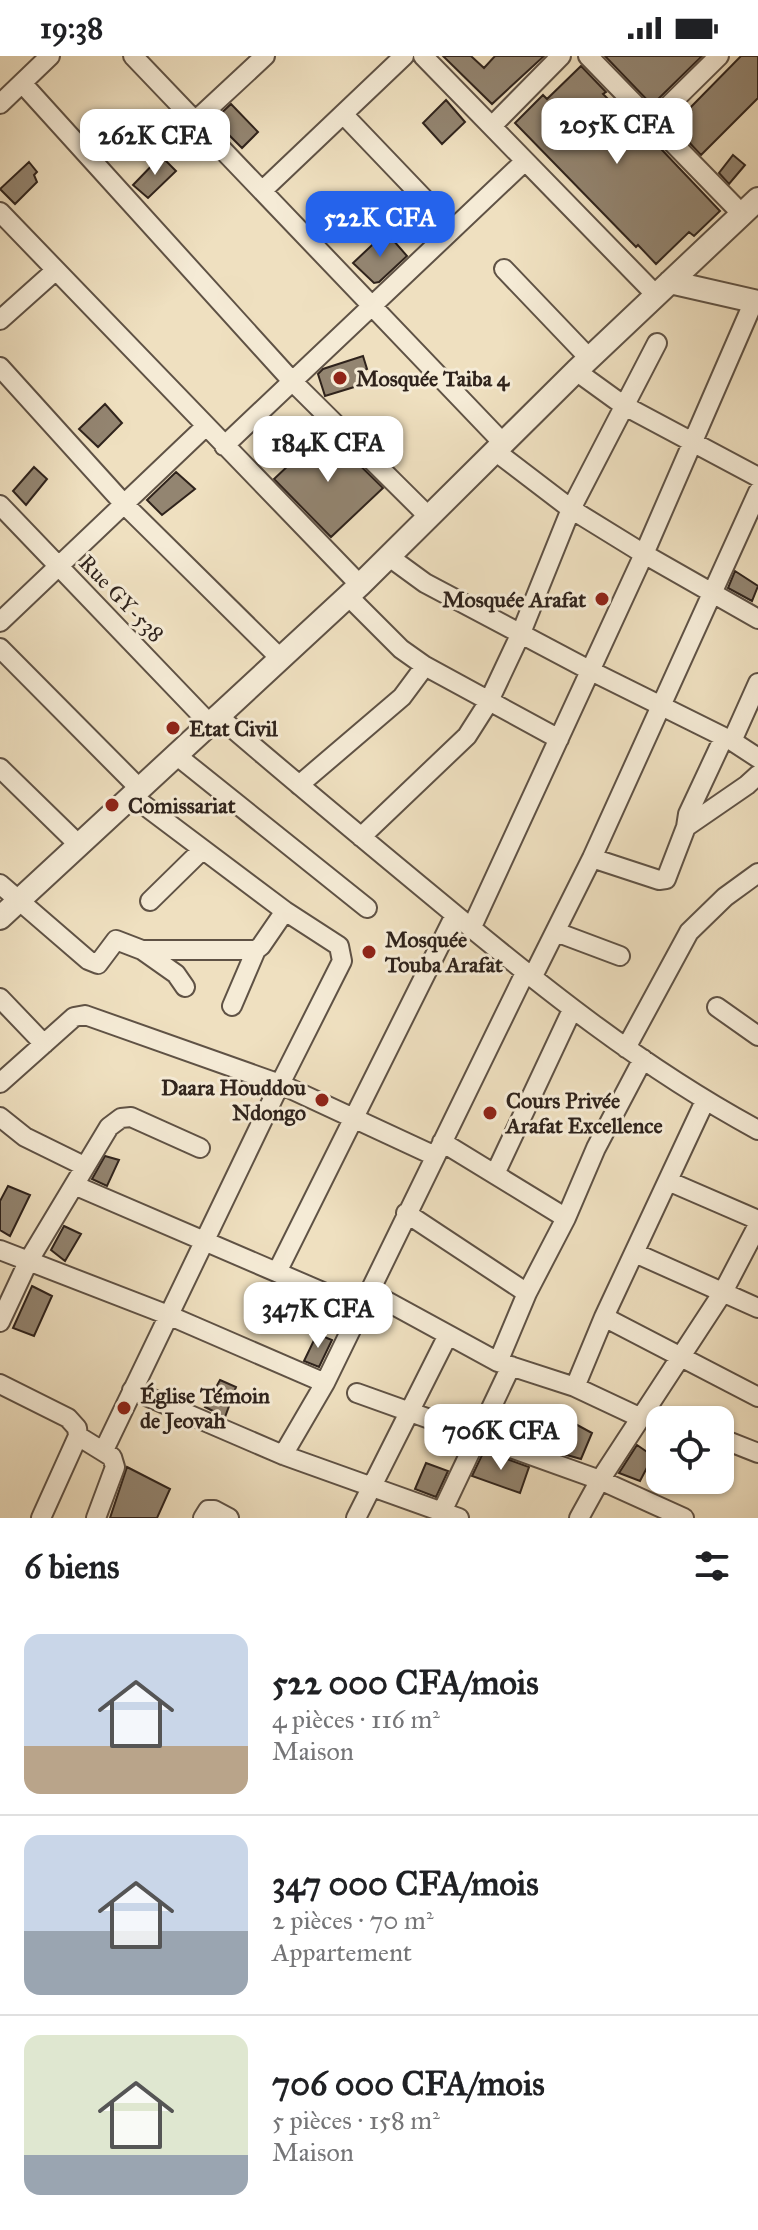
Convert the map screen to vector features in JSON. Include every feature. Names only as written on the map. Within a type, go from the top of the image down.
[{"type":"street","points":[[0,104],[50,56]]},
{"type":"street","points":[[133,56],[499,447],[571,509],[758,619]]},
{"type":"street","points":[[195,121],[265,56]]},
{"type":"street","points":[[262,191],[404,56]]},
{"type":"street","points":[[423,56],[525,161],[663,289],[756,301],[591,671],[471,929]]},
{"type":"street","points":[[492,126],[561,56]]},
{"type":"street","points":[[0,918],[354,591],[583,365],[750,207],[652,122],[588,56]]},
{"type":"street","points":[[652,122],[719,56]]},
{"type":"street","points":[[22,83],[292,381],[428,516]]},
{"type":"street","points":[[343,114],[453,229]]},
{"type":"street","points":[[224,446],[525,161]]},
{"type":"street","points":[[0,212],[206,426],[354,591],[401,649],[488,703],[559,739]]},
{"type":"street","points":[[504,269],[583,365],[623,405],[758,477]]},
{"type":"street","points":[[0,320],[56,270]]},
{"type":"street","points":[[361,837],[467,736],[488,703],[521,633],[571,509],[657,343]]},
{"type":"street","points":[[0,367],[124,504],[280,658]]},
{"type":"street","points":[[0,622],[206,426]]},
{"type":"street","points":[[283,1455],[325,1383],[438,1149],[529,975],[556,932],[662,707],[758,492]]},
{"type":"street","name":"Rue GY-538","points":[[0,505],[58,567],[213,719],[299,785],[572,1010],[705,1101],[758,1130]]},
{"type":"street","points":[[388,556],[425,583],[728,739],[758,758]]},
{"type":"street","points":[[0,648],[136,793],[202,850],[339,946],[343,953],[342,961],[104,1450]]},
{"type":"street","points":[[299,785],[402,697],[425,666]]},
{"type":"street","points":[[592,858],[659,880],[666,879],[688,814],[758,683]]},
{"type":"street","points":[[176,755],[367,908]]},
{"type":"street","points":[[0,768],[79,845]]},
{"type":"street","points":[[686,827],[754,786]]},
{"type":"street","points":[[150,901],[202,850]]},
{"type":"street","points":[[626,1048],[689,932],[725,897],[758,873]]},
{"type":"street","points":[[0,884],[95,964],[101,963],[116,940],[142,950],[168,967],[185,987]]},
{"type":"street","points":[[232,1006],[256,950],[285,911]]},
{"type":"street","points":[[277,1272],[455,915]]},
{"type":"street","points":[[556,932],[620,956]]},
{"type":"street","points":[[142,950],[256,950]]},
{"type":"street","points":[[0,998],[44,1044]]},
{"type":"street","points":[[717,1007],[758,1036]]},
{"type":"street","points":[[495,1174],[572,1010]]},
{"type":"street","points":[[0,1083],[74,1017],[85,1015],[280,1084],[353,1118],[438,1149],[495,1174],[566,1218]]},
{"type":"street","points":[[132,1390],[283,1455],[447,1516],[527,1293],[566,1218],[596,1148],[643,1059]]},
{"type":"street","points":[[575,1387],[604,1317],[705,1101]]},
{"type":"street","points":[[0,1117],[25,1137],[84,1166]]},
{"type":"street","points":[[0,1322],[29,1260],[109,1127],[121,1118],[131,1117],[200,1148]]},
{"type":"street","points":[[579,1518],[679,1356],[723,1292],[758,1222],[668,1181]]},
{"type":"street","points":[[74,1185],[277,1272],[364,1300],[448,1335],[504,1364],[575,1387],[646,1417]]},
{"type":"street","points":[[406,1213],[527,1293]]},
{"type":"street","points":[[0,1250],[168,1315],[325,1383]]},
{"type":"street","points":[[635,1253],[758,1308]]},
{"type":"street","points":[[604,1317],[758,1397]]},
{"type":"street","points":[[356,1518],[448,1335]]},
{"type":"street","points":[[0,1384],[68,1418],[77,1428],[78,1436],[41,1518]]},
{"type":"street","points":[[357,1393],[600,1480],[684,1518]]},
{"type":"street","points":[[78,1436],[104,1450],[112,1457],[115,1467],[96,1518]]},
{"type":"street","points":[[734,1444],[758,1453]]},
{"type":"street","points":[[203,1518],[208,1510],[229,1518]]},
{"type":"building","points":[[443,56],[471,56],[484,68],[495,56],[544,56],[492,104]]},
{"type":"building","points":[[605,56],[702,56],[652,105]]},
{"type":"building","points":[[741,56],[758,56],[758,98],[701,155],[671,123],[683,111],[685,113]]},
{"type":"building","points":[[581,66],[606,92],[603,94],[642,133],[644,131],[720,211],[694,236],[689,232],[656,264],[515,123],[543,95],[547,99]]},
{"type":"building","points":[[446,100],[465,122],[442,144],[423,123]]},
{"type":"building","points":[[231,104],[258,132],[242,148],[214,120]]},
{"type":"building","points":[[733,155],[745,165],[729,184],[719,173]]},
{"type":"building","points":[[161,156],[176,171],[148,198],[133,185]]},
{"type":"building","points":[[29,162],[37,172],[34,175],[37,182],[15,204],[0,189]]},
{"type":"building","points":[[386,232],[407,256],[374,283],[353,263]]},
{"type":"building","name":"Mosquée Taiba 4","points":[[363,356],[367,369],[360,372],[364,384],[325,396],[318,374],[323,369]]},
{"type":"building","points":[[105,404],[122,423],[98,447],[79,429]]},
{"type":"building","points":[[325,431],[383,488],[331,537],[274,479]]},
{"type":"building","points":[[34,467],[47,479],[26,505],[13,491]]},
{"type":"building","points":[[176,472],[195,489],[162,515],[147,500]]},
{"type":"building","points":[[735,571],[758,586],[752,601],[728,588]]},
{"type":"building","points":[[105,1156],[119,1160],[107,1186],[92,1179]]},
{"type":"building","points":[[8,1186],[30,1195],[10,1236],[0,1230],[0,1201]]},
{"type":"building","points":[[64,1226],[81,1234],[65,1261],[51,1250]]},
{"type":"building","points":[[32,1286],[52,1296],[34,1336],[13,1328]]},
{"type":"building","points":[[317,1334],[332,1340],[319,1367],[304,1361]]},
{"type":"building","points":[[220,1380],[236,1387],[225,1417],[205,1407]]},
{"type":"building","points":[[568,1420],[592,1433],[581,1459],[556,1452]]},
{"type":"building","points":[[637,1445],[646,1451],[646,1469],[640,1481],[619,1473]]},
{"type":"building","points":[[484,1451],[529,1467],[520,1493],[472,1476]]},
{"type":"building","points":[[426,1463],[448,1471],[436,1497],[415,1489]]},
{"type":"building","points":[[127,1467],[170,1489],[157,1518],[110,1518]]},
{"type":"place","name":"Mosquée Taiba 4","points":[[340,378]]},
{"type":"place","name":"Mosquée Arafat","points":[[602,599]]},
{"type":"place","name":"Etat Civil","points":[[173,728]]},
{"type":"place","name":"Comissariat","points":[[112,805]]},
{"type":"place","name":"Mosquée Touba Arafat","points":[[369,952]]},
{"type":"place","name":"Daara Houddou Ndongo","points":[[322,1100]]},
{"type":"place","name":"Cours Privée Arafat Excellence","points":[[490,1113]]},
{"type":"place","name":"Église Témoin de Jeovah","points":[[124,1408]]}]
